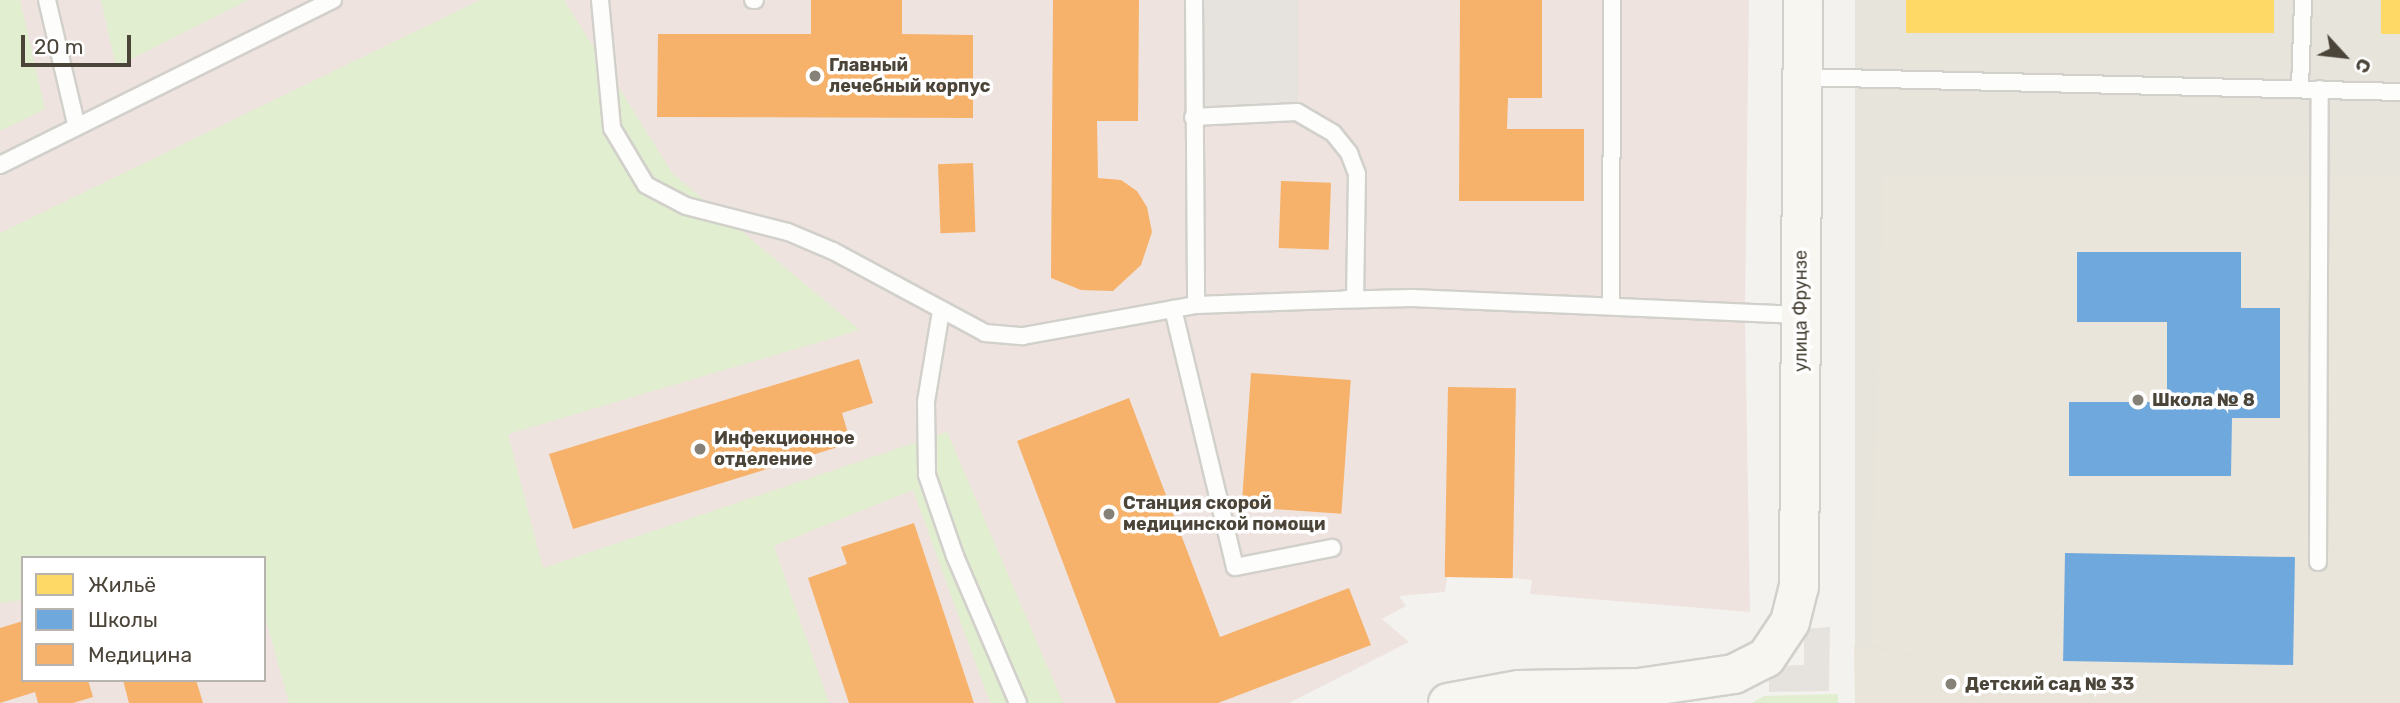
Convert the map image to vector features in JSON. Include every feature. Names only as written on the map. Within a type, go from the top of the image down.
[{"type":"street","name":"улица Фрунзе","points":[[1448,703],[1520,690],[1639,688],[1734,674],[1766,658],[1790,622],[1799,587],[1803,0]]},
{"type":"lane","points":[[47,0],[76,124]]},
{"type":"lane","points":[[0,165],[76,124],[333,0]]},
{"type":"lane","points":[[600,0],[612,128],[646,185],[686,206],[788,232],[833,251],[985,333],[1023,337],[1196,304],[1355,299],[1357,174],[1349,153],[1333,133],[1297,112],[1194,117]]},
{"type":"lane","points":[[1194,0],[1196,304]]},
{"type":"lane","points":[[1611,306],[1612,0]]},
{"type":"lane","points":[[2300,88],[2303,0]]},
{"type":"lane","points":[[1801,77],[2400,92]]},
{"type":"lane","points":[[2318,562],[2320,89]]},
{"type":"lane","points":[[1333,300],[1611,306],[1800,315]]},
{"type":"lane","points":[[1173,309],[1235,567],[1332,548]]},
{"type":"lane","points":[[941,311],[926,402],[927,475],[955,556],[1018,703]]},
{"type":"shaded area","points":[[0,0],[1749,0],[1745,315],[1750,612],[1530,594],[1532,580],[1447,577],[1445,592],[1399,596],[1406,606],[1382,619],[1409,642],[1289,703],[0,703]]},
{"type":"shaded area","points":[[1194,0],[1298,0],[1298,117],[1194,117]]},
{"type":"shaded area","name":"Школа № 8","points":[[1855,0],[2400,0],[2400,703],[1855,703]]},
{"type":"shaded area","name":"Школа № 8","points":[[1884,175],[2400,175],[2400,703],[2150,703],[2088,692],[2136,703],[1855,703],[1854,645],[2050,684],[1870,644]]},
{"type":"shaded area","points":[[1830,627],[1829,691],[1769,692],[1769,666],[1804,665],[1804,629]]},
{"type":"green space","points":[[0,0],[20,0],[45,109],[0,131]]},
{"type":"green space","points":[[101,0],[248,0],[116,67]]},
{"type":"green space","points":[[480,0],[564,0],[673,174],[860,330],[508,434],[543,568],[947,432],[1063,703],[990,703],[913,490],[774,546],[829,703],[289,703],[266,620],[266,556],[21,556],[21,600],[0,603],[0,233]]},
{"type":"green space","points":[[1838,694],[1838,703],[1752,703],[1764,696]]},
{"type":"building: Жильё","points":[[1906,0],[2274,0],[2274,33],[1906,33]]},
{"type":"building: Жильё","points":[[2381,0],[2400,0],[2400,34],[2381,34]]},
{"type":"building: Школы","points":[[2077,252],[2241,252],[2241,308],[2280,308],[2280,418],[2232,418],[2231,476],[2069,476],[2069,402],[2167,402],[2167,322],[2077,322]]},
{"type":"building: Школы","points":[[2065,553],[2295,557],[2293,665],[2063,661]]},
{"type":"building: Медицина","name":"Главный лечебный корпус","points":[[811,0],[902,0],[902,34],[973,35],[973,118],[657,117],[658,34],[811,34]]},
{"type":"building: Медицина","points":[[1053,0],[1139,0],[1138,121],[1097,121],[1098,178],[1121,180],[1137,191],[1147,207],[1152,232],[1141,265],[1113,291],[1081,290],[1051,278]]},
{"type":"building: Медицина","points":[[1460,0],[1542,0],[1542,98],[1508,98],[1507,129],[1584,129],[1584,201],[1459,201]]},
{"type":"building: Медицина","points":[[973,163],[975,232],[940,233],[938,164]]},
{"type":"building: Медицина","points":[[1281,181],[1331,183],[1329,250],[1279,248]]},
{"type":"building: Медицина","name":"Инфекционное отделение","points":[[859,359],[873,403],[842,413],[851,443],[573,529],[549,454]]},
{"type":"building: Медицина","points":[[1251,373],[1351,380],[1341,514],[1242,507]]},
{"type":"building: Медицина","points":[[1448,387],[1516,388],[1513,578],[1445,577]]},
{"type":"building: Медицина","name":"Станция скорой медицинской помощи","points":[[1129,398],[1220,637],[1349,588],[1371,645],[1218,703],[1116,703],[1017,441]]},
{"type":"building: Медицина","points":[[914,523],[974,703],[849,703],[808,578],[847,564],[841,547]]},
{"type":"building: Медицина","points":[[21,622],[21,682],[89,682],[93,697],[73,703],[38,703],[35,692],[0,703],[0,628]]},
{"type":"building: Медицина","points":[[124,682],[197,682],[203,703],[129,703]]},
{"type":"place","name":"Главный лечебный корпус","points":[[815,76]]},
{"type":"place","name":"Школа № 8","points":[[2138,400]]},
{"type":"place","name":"Инфекционное отделение","points":[[700,449]]},
{"type":"place","name":"Станция скорой медицинской помощи","points":[[1109,514]]},
{"type":"place","name":"Детский сад № 33","points":[[1951,684]]}]
